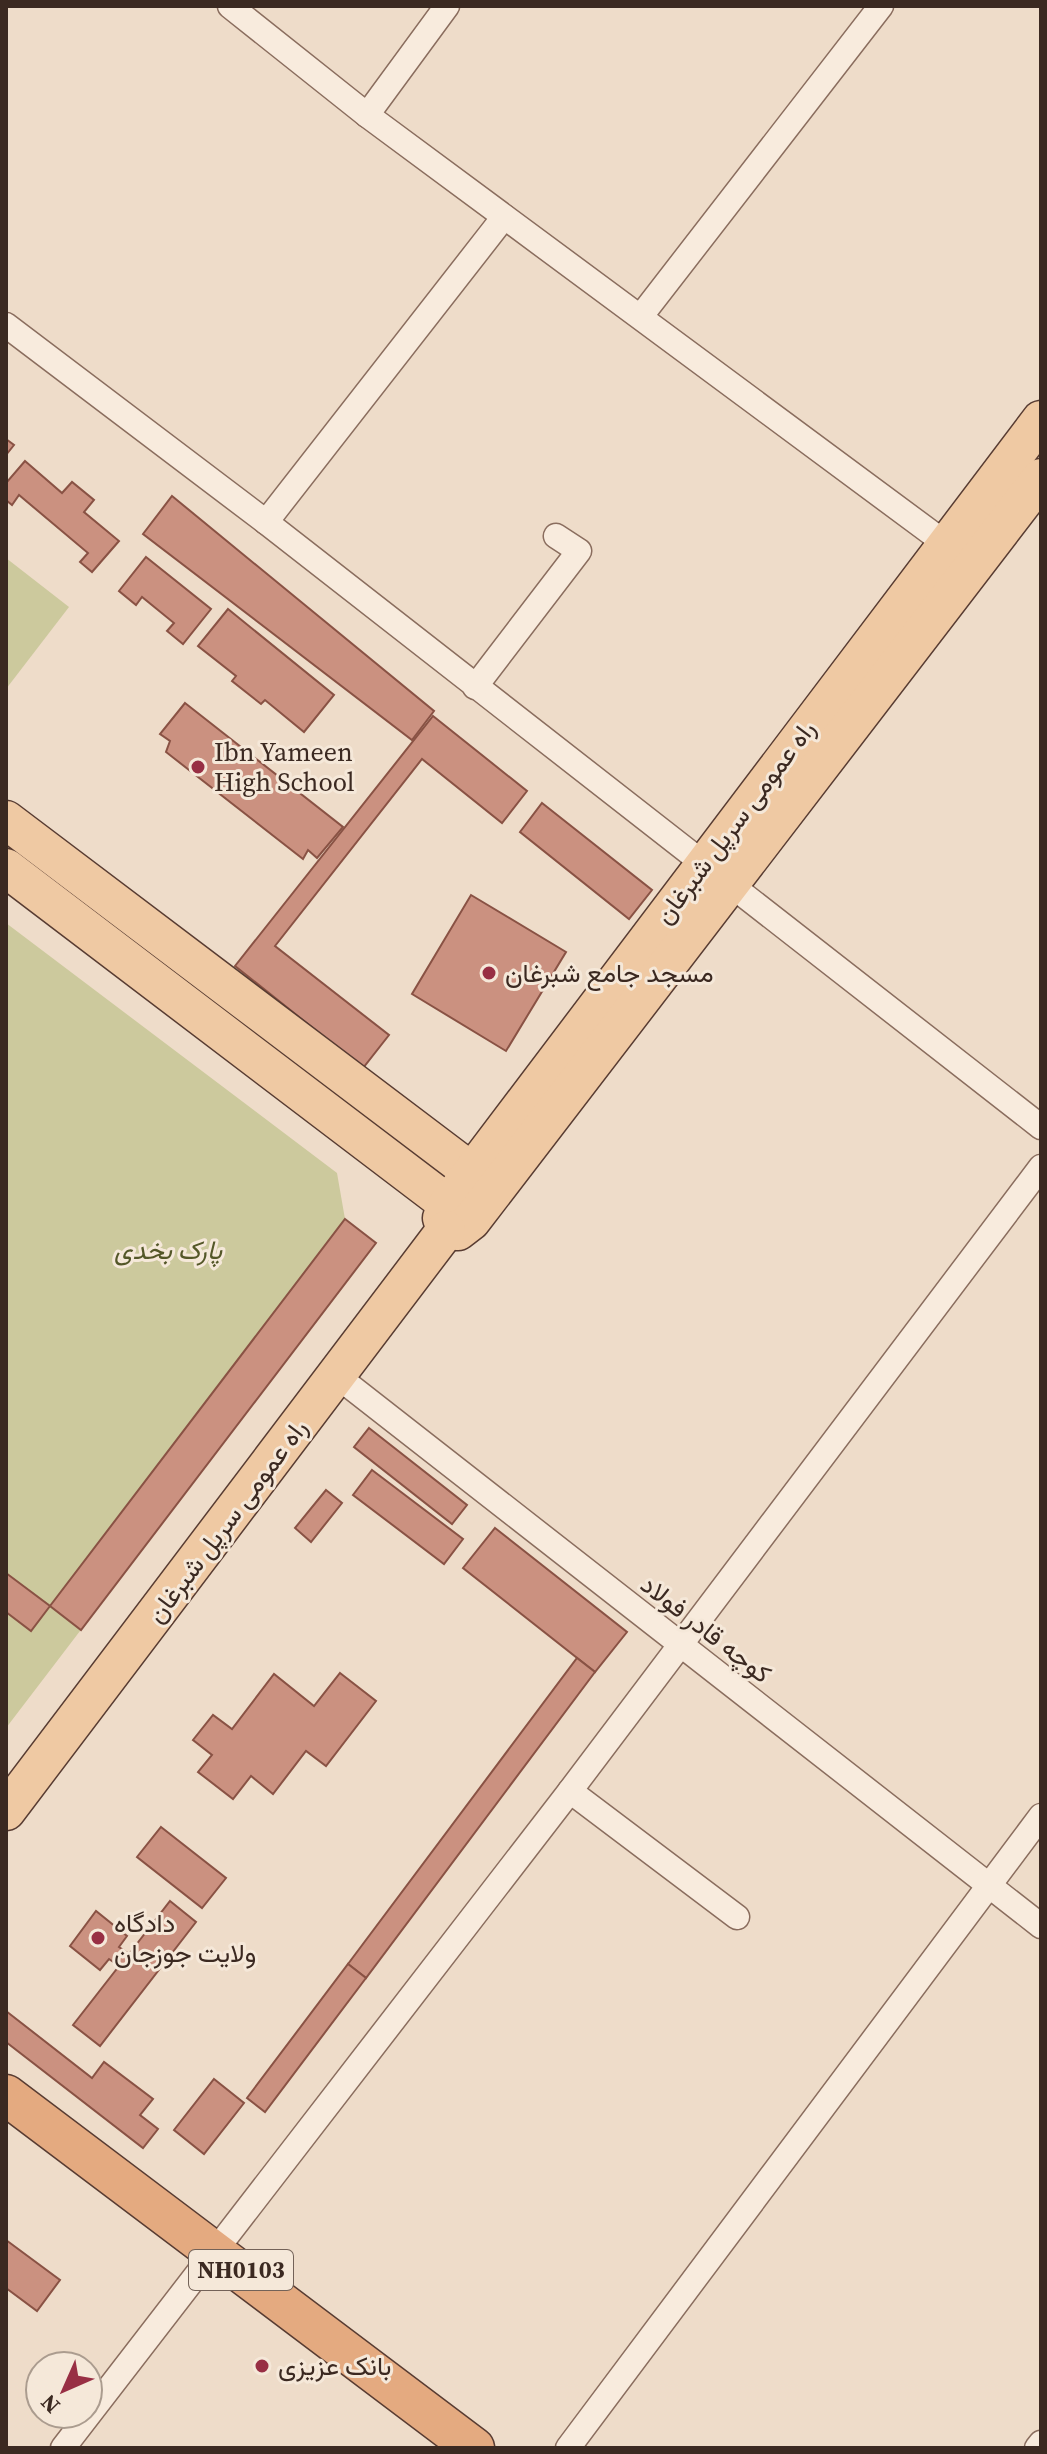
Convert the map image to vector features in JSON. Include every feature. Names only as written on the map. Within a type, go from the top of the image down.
[{"type":"highway","name":"NH0103","points":[[6,2095],[474,2448]]},
{"type":"main road","name":"راه عمومی سرپل شبرغان","points":[[6,1811],[337,1376],[447,1217],[484,1181],[960,555],[1041,420]]},
{"type":"main road","name":"راه عمومی سرپل شبرغان","points":[[960,555],[1041,478]]},
{"type":"main road","points":[[6,820],[484,1181]]},
{"type":"main road","points":[[6,868],[447,1217]]},
{"type":"street","points":[[230,6],[367,115],[960,555]]},
{"type":"street","points":[[367,115],[447,6]]},
{"type":"street","points":[[641,316],[881,6]]},
{"type":"street","points":[[266,522],[504,217]]},
{"type":"street","points":[[6,325],[266,522],[1041,1127]]},
{"type":"street","points":[[475,687],[579,551],[556,536]]},
{"type":"street","points":[[63,2448],[570,1791],[1041,1167]]},
{"type":"street","name":"کوچه قادر فولاد","points":[[337,1376],[1041,1926]]},
{"type":"street","points":[[570,1791],[737,1917]]},
{"type":"street","points":[[568,2448],[1041,1816]]},
{"type":"street","points":[[1037,2448],[1041,2443]]},
{"type":"green space","points":[[6,558],[69,607],[6,689]]},
{"type":"green space","name":"پارک بخدی","points":[[6,923],[337,1173],[345,1219],[376,1243],[6,1728]]},
{"type":"building","points":[[6,439],[14,445],[6,455]]},
{"type":"building","points":[[25,461],[62,493],[72,482],[94,500],[84,512],[119,541],[92,572],[80,562],[88,553],[19,495],[12,505],[6,500],[6,483]]},
{"type":"building","points":[[172,496],[434,711],[412,740],[143,534]]},
{"type":"building","points":[[146,557],[211,609],[183,644],[167,631],[174,623],[142,597],[136,605],[119,591]]},
{"type":"building","points":[[228,609],[334,695],[304,732],[265,700],[261,704],[232,681],[236,676],[198,646]]},
{"type":"building","points":[[185,703],[343,827],[317,858],[308,850],[303,859],[166,752],[170,741],[160,734]]},
{"type":"building","points":[[433,716],[527,791],[502,823],[422,759],[275,946],[389,1035],[363,1068],[235,966]]},
{"type":"building","points":[[542,803],[652,890],[629,919],[520,832]]},
{"type":"building","name":"مسجد جامع شبرغان","points":[[471,895],[566,952],[506,1051],[412,994]]},
{"type":"building","points":[[345,1219],[376,1243],[81,1630],[50,1606]]},
{"type":"building","points":[[369,1428],[467,1505],[452,1524],[354,1447]]},
{"type":"building","points":[[372,1470],[463,1539],[444,1564],[353,1495]]},
{"type":"building","points":[[326,1490],[342,1503],[311,1542],[295,1528]]},
{"type":"building","points":[[495,1528],[627,1632],[595,1672],[463,1568]]},
{"type":"building","points":[[6,1573],[50,1606],[31,1631],[6,1612]]},
{"type":"building","points":[[577,1658],[595,1672],[366,1978],[348,1964]]},
{"type":"building","points":[[340,1673],[376,1701],[326,1766],[306,1751],[273,1794],[251,1776],[233,1799],[198,1772],[212,1755],[193,1740],[213,1715],[232,1729],[274,1674],[314,1706]]},
{"type":"building","points":[[161,1827],[226,1878],[202,1908],[137,1857]]},
{"type":"building","points":[[170,1901],[196,1922],[100,2046],[73,2025],[119,1966],[109,1959],[100,1970],[70,1946],[96,1911],[127,1936],[119,1947],[129,1954]]},
{"type":"building","points":[[348,1964],[366,1978],[265,2112],[247,2098]]},
{"type":"building","points":[[6,2011],[92,2078],[104,2062],[153,2099],[140,2115],[158,2129],[143,2148],[6,2042]]},
{"type":"building","points":[[214,2079],[244,2103],[204,2154],[174,2130]]},
{"type":"building","points":[[6,2240],[60,2280],[37,2311],[6,2288]]},
{"type":"place","name":"Ibn Yameen High School","points":[[198,767]]},
{"type":"place","name":"مسجد جامع شبرغان","points":[[489,973]]},
{"type":"place","name":"دادگاه ولایت جوزجان","points":[[98,1938]]},
{"type":"place","name":"بانک عزیزی","points":[[262,2366]]}]
